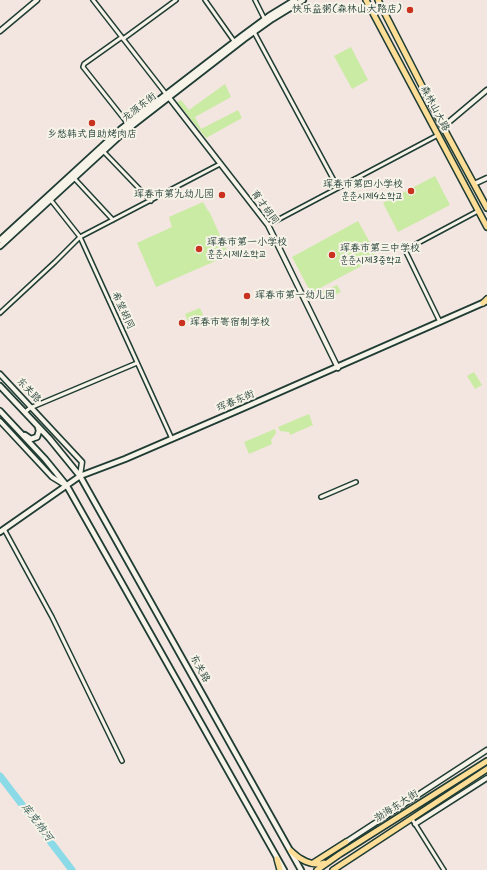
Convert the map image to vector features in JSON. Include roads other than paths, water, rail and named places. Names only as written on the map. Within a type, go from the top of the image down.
[{"type":"main road","name":"龙源东街","points":[[167,96],[234,42],[295,0]]},
{"type":"main road","name":"龙源东街","points":[[0,240],[129,125],[254,32],[266,21],[304,0]]},
{"type":"main road","name":"森林山大路","points":[[366,0],[487,227]]},
{"type":"main road","name":"森林山大路","points":[[378,1],[487,208]]},
{"type":"main road","points":[[369,6],[378,1]]},
{"type":"main road","name":"龙源东街","points":[[0,246],[49,197],[103,151],[129,125]]},
{"type":"main road","name":"珲春东街","points":[[2,530],[80,476],[172,439],[338,368],[486,302]]},
{"type":"main road","name":"东关路","points":[[0,386],[35,422],[80,476],[301,870]]},
{"type":"main road","points":[[0,411],[45,459],[66,486],[284,870]]},
{"type":"main road","points":[[20,432],[31,438],[37,437],[39,431],[35,422]]},
{"type":"main road","name":"渤海东大街","points":[[317,870],[487,761]]},
{"type":"main road","name":"渤海东大街","points":[[333,870],[487,769]]},
{"type":"main road","points":[[313,863],[346,842]]},
{"type":"main road","points":[[290,851],[299,859],[313,863],[318,864],[329,861]]},
{"type":"main road","points":[[340,854],[345,862]]},
{"type":"main road","points":[[277,859],[280,870]]},
{"type":"street","points":[[0,31],[37,0]]},
{"type":"street","points":[[94,0],[167,96]]},
{"type":"street","points":[[129,125],[84,67],[84,64],[174,0]]},
{"type":"street","points":[[205,0],[234,42]]},
{"type":"street","points":[[255,0],[266,21]]},
{"type":"street","points":[[254,32],[338,188]]},
{"type":"street","points":[[443,127],[487,90]]},
{"type":"street","name":"育才胡同","points":[[167,96],[268,225],[338,368]]},
{"type":"street","points":[[268,225],[438,135]]},
{"type":"street","points":[[103,151],[151,201]]},
{"type":"street","points":[[0,313],[80,237],[220,164]]},
{"type":"street","points":[[74,177],[114,220]]},
{"type":"street","points":[[474,184],[487,178]]},
{"type":"street","name":"希望胡同","points":[[49,197],[80,237],[172,439]]},
{"type":"street","points":[[440,322],[405,250],[478,211]]},
{"type":"street","points":[[25,412],[31,408],[137,363]]},
{"type":"street","name":"东关路","points":[[0,374],[82,462],[80,476]]},
{"type":"street","points":[[0,421],[52,477],[66,486]]},
{"type":"street","points":[[321,497],[356,482]]},
{"type":"street","points":[[2,530],[52,617],[122,761]]},
{"type":"street","name":"渤海东大街","points":[[346,842],[487,750]]},
{"type":"street","points":[[415,824],[487,778]]},
{"type":"street","points":[[412,819],[444,870]]},
{"type":"waterway","name":"库克纳河","points":[[0,776],[72,870]]},
{"type":"place","name":"快乐益粥(森林山大路店)","points":[[410,10]]},
{"type":"place","name":"乡愁韩式自助烤肉店","points":[[92,123]]},
{"type":"place","name":"珲春市第四小学校 훈춘시제4소학교","points":[[411,191]]},
{"type":"place","name":"珲春市第九幼儿园","points":[[222,195]]},
{"type":"place","name":"珲春市第一小学校 훈춘시제1소학교","points":[[199,249]]},
{"type":"place","name":"珲春市第三中学校 훈춘시제3중학교","points":[[332,255]]},
{"type":"place","name":"珲春市第一幼儿园","points":[[247,296]]},
{"type":"place","name":"珲春市寄宿制学校","points":[[182,323]]}]
